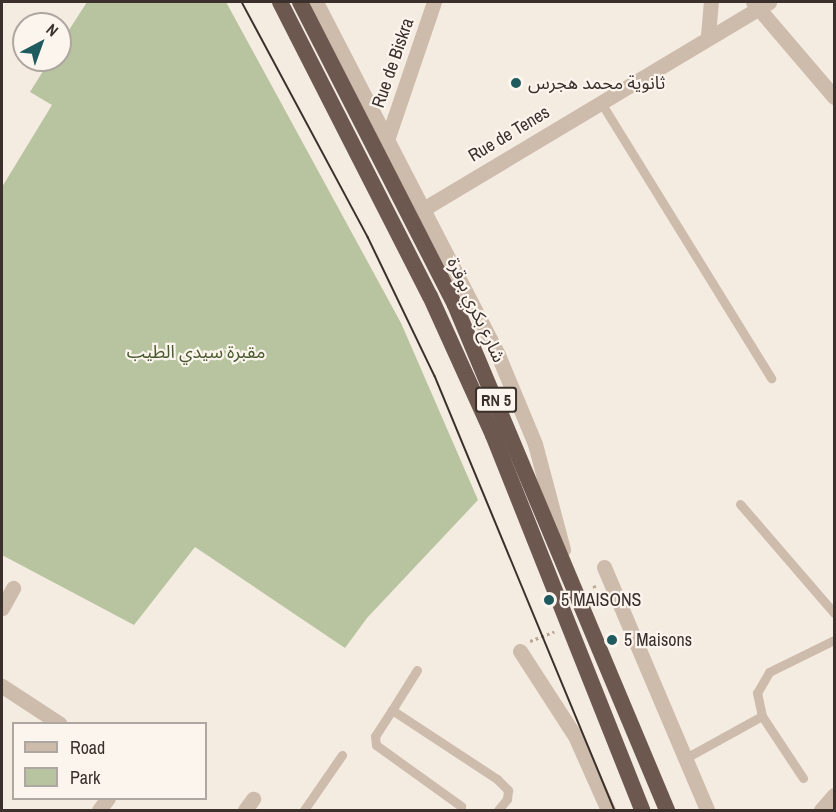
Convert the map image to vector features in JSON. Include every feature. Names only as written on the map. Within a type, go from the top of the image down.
[{"type":"highway","name":"شارع بكري بوقرة","points":[[280,2],[430,296],[493,435],[642,810]]},
{"type":"highway","name":"شارع بكري بوقرة","points":[[300,2],[455,305],[667,810]]},
{"type":"street","points":[[316,2],[388,137],[498,355],[535,444],[572,581]]},
{"type":"street","name":"Rue de Biskra","points":[[388,137],[434,2]]},
{"type":"street","points":[[708,35],[711,2]]},
{"type":"street","points":[[760,4],[834,97]]},
{"type":"street","name":"Rue de Tenes","points":[[424,208],[760,4]]},
{"type":"street","points":[[604,567],[707,810]]},
{"type":"street","points":[[2,608],[13,588]]},
{"type":"street","points":[[520,651],[575,736],[608,810]]},
{"type":"street","points":[[2,686],[58,722]]},
{"type":"street","points":[[821,810],[834,795]]},
{"type":"lane","points":[[600,101],[771,378]]},
{"type":"lane","points":[[740,504],[834,613]]},
{"type":"lane","points":[[803,778],[762,716],[757,693],[769,672],[834,640]]},
{"type":"lane","points":[[417,670],[375,736],[376,745],[462,809]]},
{"type":"lane","points":[[392,710],[497,779],[508,790],[507,799],[498,810]]},
{"type":"lane","points":[[684,759],[762,716]]},
{"type":"lane","points":[[304,810],[342,755]]},
{"type":"green space","name":"مقبرة سيدي الطيب","points":[[87,2],[226,2],[401,323],[478,500],[367,618],[345,648],[195,547],[134,625],[2,555],[2,187],[52,105],[30,92],[42,72],[72,72],[72,25]]},
{"type":"tram line","points":[[242,2],[368,237],[435,376],[615,810]]},
{"type":"place","name":"ثانوية محمد هجرس","points":[[516,83]]},
{"type":"place","name":"5 MAISONS","points":[[549,600]]},
{"type":"place","name":"5 Maisons","points":[[612,640]]}]
